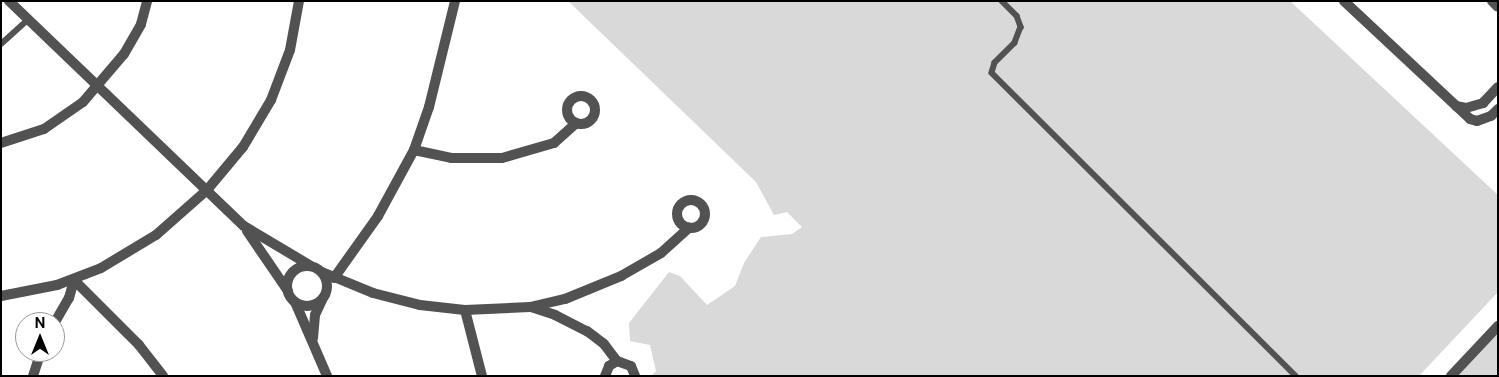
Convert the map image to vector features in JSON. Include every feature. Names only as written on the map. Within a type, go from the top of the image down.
[{"type":"street","points":[[9,1],[244,226],[295,302],[327,376]]},
{"type":"street","points":[[1,143],[44,129],[64,117],[98,88],[134,38],[147,1]]},
{"type":"street","points":[[1,296],[74,280],[130,252],[174,220],[207,190],[243,146],[271,100],[290,50],[299,1]]},
{"type":"street","points":[[334,278],[378,216],[414,150],[431,100],[455,1]]},
{"type":"street","points":[[1344,1],[1470,119],[1477,121],[1495,116]]},
{"type":"street","points":[[1492,1],[1498,7]]},
{"type":"street","points":[[1453,105],[1466,108],[1483,103],[1498,87]]},
{"type":"street","points":[[414,150],[451,158],[502,158],[554,143],[564,137],[576,123]]},
{"type":"street","points":[[244,226],[311,266],[351,285],[420,305],[465,310],[530,307],[565,299],[621,276],[674,244],[689,228]]},
{"type":"street","points":[[288,292],[288,281],[294,271],[311,266]]},
{"type":"street","points":[[314,344],[313,323],[327,283],[322,272]]},
{"type":"street","points":[[61,312],[70,298],[74,280]]},
{"type":"street","points":[[74,280],[139,345],[164,376]]},
{"type":"street","points":[[295,302],[305,306],[323,298],[341,286],[351,285]]},
{"type":"street","points":[[530,307],[555,315],[587,332],[604,344],[617,361],[631,366],[635,376]]},
{"type":"street","points":[[465,310],[482,376]]},
{"type":"street","points":[[1451,376],[1498,326]]},
{"type":"street","points":[[605,376],[609,366],[617,361]]},
{"type":"street","points":[[34,376],[38,362]]},
{"type":"lane","points":[[1002,1],[1017,16],[1021,27],[1015,43],[995,63],[992,73],[1296,376]]},
{"type":"lane","points":[[1,44],[28,20]]},
{"type":"shaded area","points":[[568,1],[1290,1],[1498,195],[1498,292],[1419,376],[651,376],[656,371],[650,345],[630,341],[629,323],[669,272],[680,276],[707,305],[735,286],[744,263],[761,237],[792,234],[802,227],[787,212],[774,215],[756,182]]},
{"type":"shaded area","points":[[1498,324],[1498,376],[1449,376]]}]
